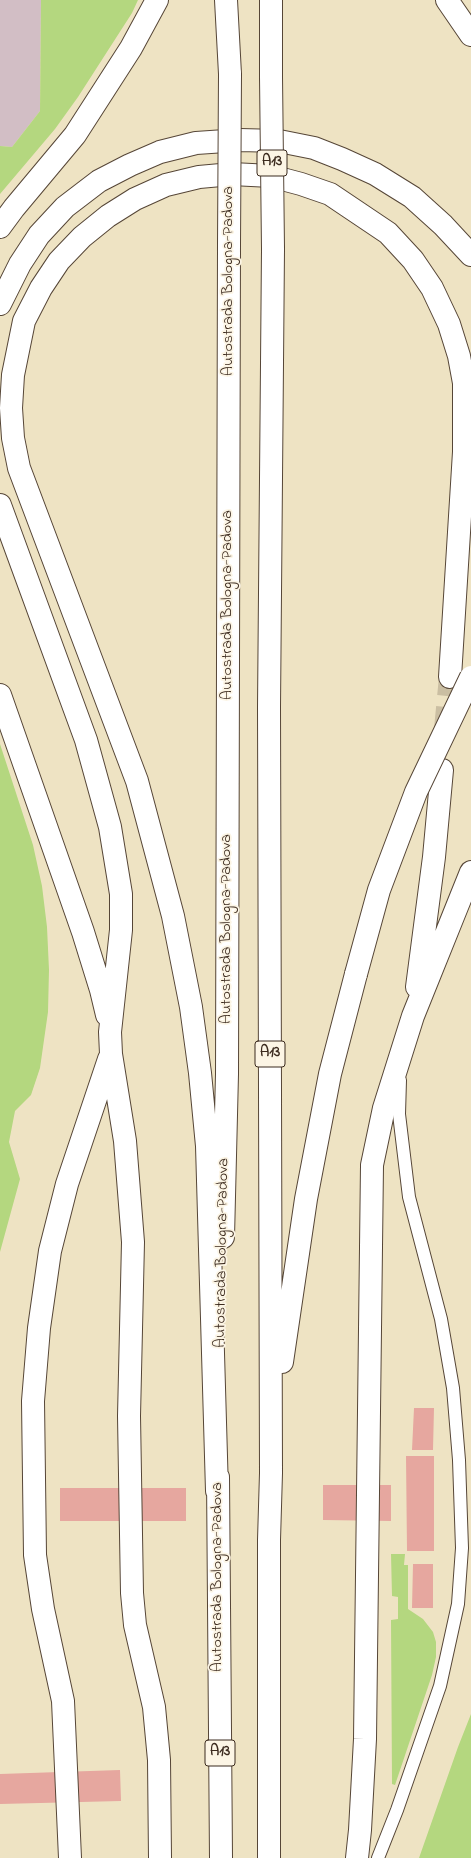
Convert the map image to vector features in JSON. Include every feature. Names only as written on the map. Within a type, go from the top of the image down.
[{"type":"highway","points":[[0,227],[74,135],[131,48],[157,0]]},
{"type":"highway","name":"Autostrada Bologna-Padova","points":[[221,1858],[217,1491],[227,1074],[230,74],[226,0]]},
{"type":"highway","name":"A13","points":[[269,1858],[269,1540],[271,1473],[269,699],[273,249],[271,0]]},
{"type":"highway","points":[[447,0],[471,35]]},
{"type":"highway","points":[[0,304],[20,264],[39,235],[65,208],[98,181],[130,165],[160,152],[196,143],[240,140],[279,142],[314,148],[342,158],[375,174],[412,197],[443,225],[471,255]]},
{"type":"highway","points":[[217,1491],[207,1146],[200,1073],[191,1007],[172,916],[137,781],[19,468],[13,438],[11,408],[13,375],[24,321],[41,288],[59,261],[82,237],[108,216],[135,199],[166,185],[193,179],[232,174],[272,176],[330,194],[388,233],[413,260],[432,288],[449,324],[464,383],[460,677],[379,890],[330,1074],[306,1199],[283,1354],[271,1473]]},
{"type":"highway","points":[[0,505],[86,740],[110,827],[121,894],[122,930],[110,1032],[111,1054],[125,1141],[133,1242],[129,1416],[132,1593],[135,1625],[154,1706],[159,1760],[160,1858]]},
{"type":"highway","points":[[0,696],[83,932],[101,990],[110,1032]]},
{"type":"highway","points":[[413,1016],[434,857],[442,770]]},
{"type":"highway","points":[[357,1858],[360,1830],[365,1731],[372,1165],[384,1108],[402,1055],[413,1016],[471,872]]},
{"type":"highway","points":[[70,1858],[63,1701],[43,1610],[35,1555],[33,1401],[39,1328],[50,1250],[67,1184],[111,1054]]},
{"type":"lane","points":[[378,1858],[397,1810],[440,1686],[458,1604],[462,1548],[459,1460],[453,1388],[441,1319],[409,1197],[404,1163],[399,1114],[402,1055]]},
{"type":"shaded area","points":[[0,0],[41,0],[40,111],[12,147],[0,146]]},
{"type":"green space","points":[[41,0],[138,0],[132,13],[78,97],[55,129],[0,194],[0,146],[12,147],[40,111]]},
{"type":"green space","points":[[0,744],[33,845],[42,886],[47,927],[49,970],[48,1012],[40,1068],[31,1095],[15,1111],[9,1142],[20,1179],[0,1252]]},
{"type":"green space","points":[[391,1554],[405,1554],[404,1565],[408,1565],[408,1609],[423,1619],[433,1632],[436,1642],[436,1657],[432,1675],[395,1785],[392,1784],[391,1620],[398,1619],[398,1597],[392,1596]]},
{"type":"green space","points":[[471,1714],[471,1858],[419,1858],[458,1747]]},
{"type":"building","points":[[414,1408],[434,1408],[433,1450],[412,1450]]},
{"type":"building","points":[[406,1456],[434,1456],[434,1551],[407,1551]]},
{"type":"building","points":[[323,1485],[391,1485],[391,1521],[323,1520]]},
{"type":"building","points":[[60,1488],[186,1488],[186,1521],[60,1521]]},
{"type":"building","points":[[413,1564],[433,1564],[433,1608],[412,1608]]},
{"type":"building","points":[[120,1770],[121,1801],[0,1804],[0,1774]]},
{"type":"tunnel","points":[[445,729],[450,677]]}]
